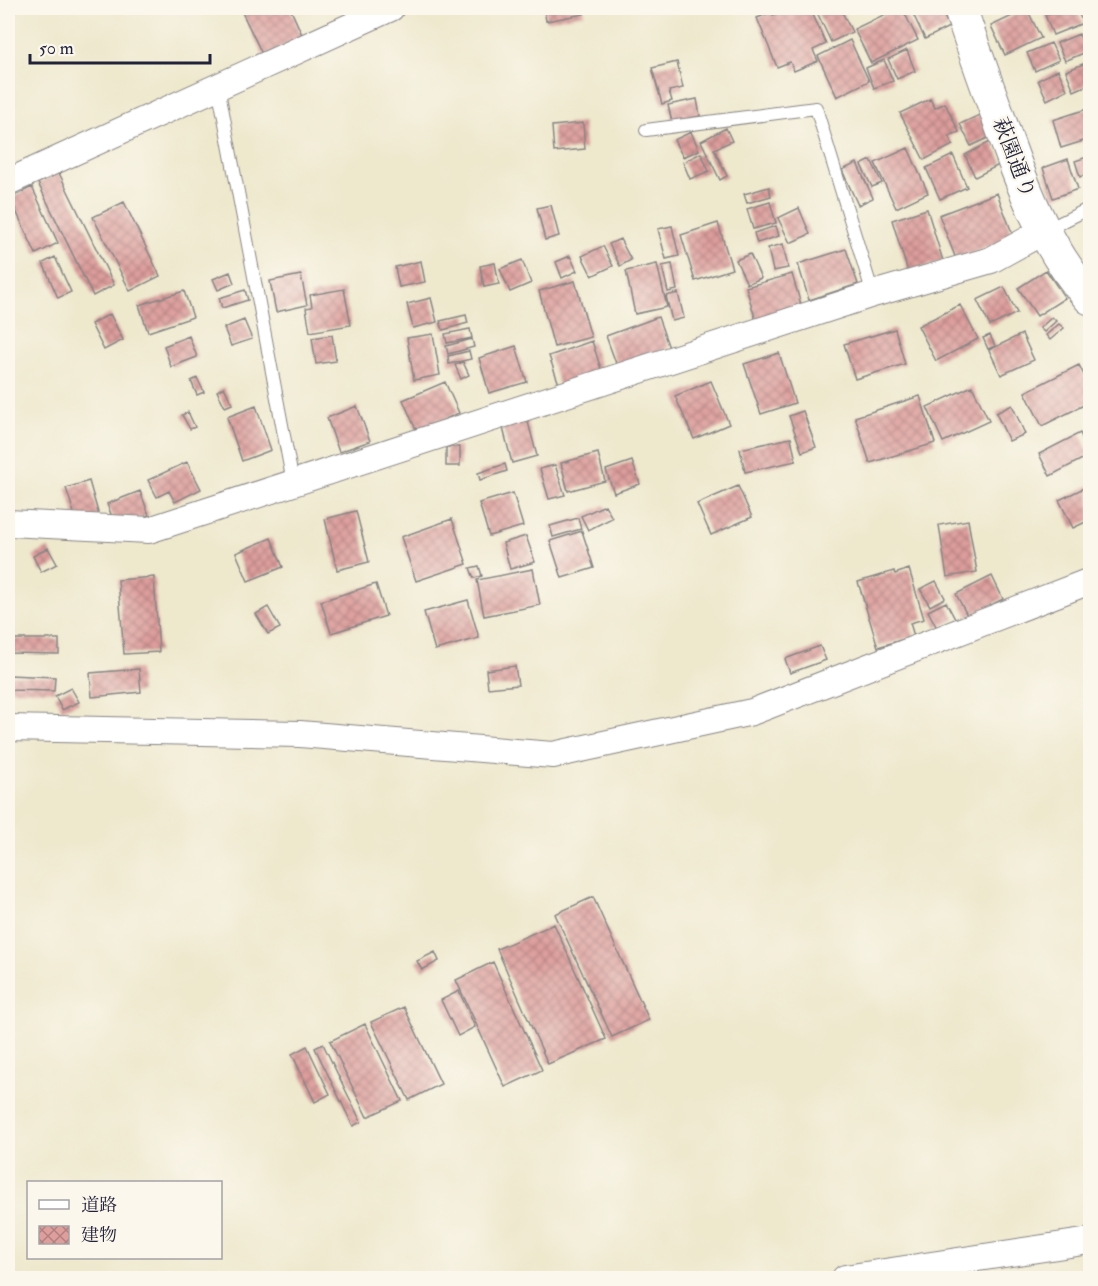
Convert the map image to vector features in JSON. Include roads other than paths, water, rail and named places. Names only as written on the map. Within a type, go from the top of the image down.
[{"type":"street","points":[[8,182],[391,8]]},
{"type":"street","name":"萩園通り","points":[[960,8],[1018,176],[1044,231],[1090,298]]},
{"type":"street","points":[[8,523],[149,530],[873,294],[991,260],[1044,231]]},
{"type":"street","points":[[8,728],[300,734],[553,756],[753,712],[1090,581]]},
{"type":"street","points":[[845,1278],[1090,1241]]},
{"type":"lane","points":[[218,86],[293,483]]},
{"type":"lane","points":[[646,130],[816,108],[873,294]]},
{"type":"lane","points":[[1044,231],[1090,208]]}]
